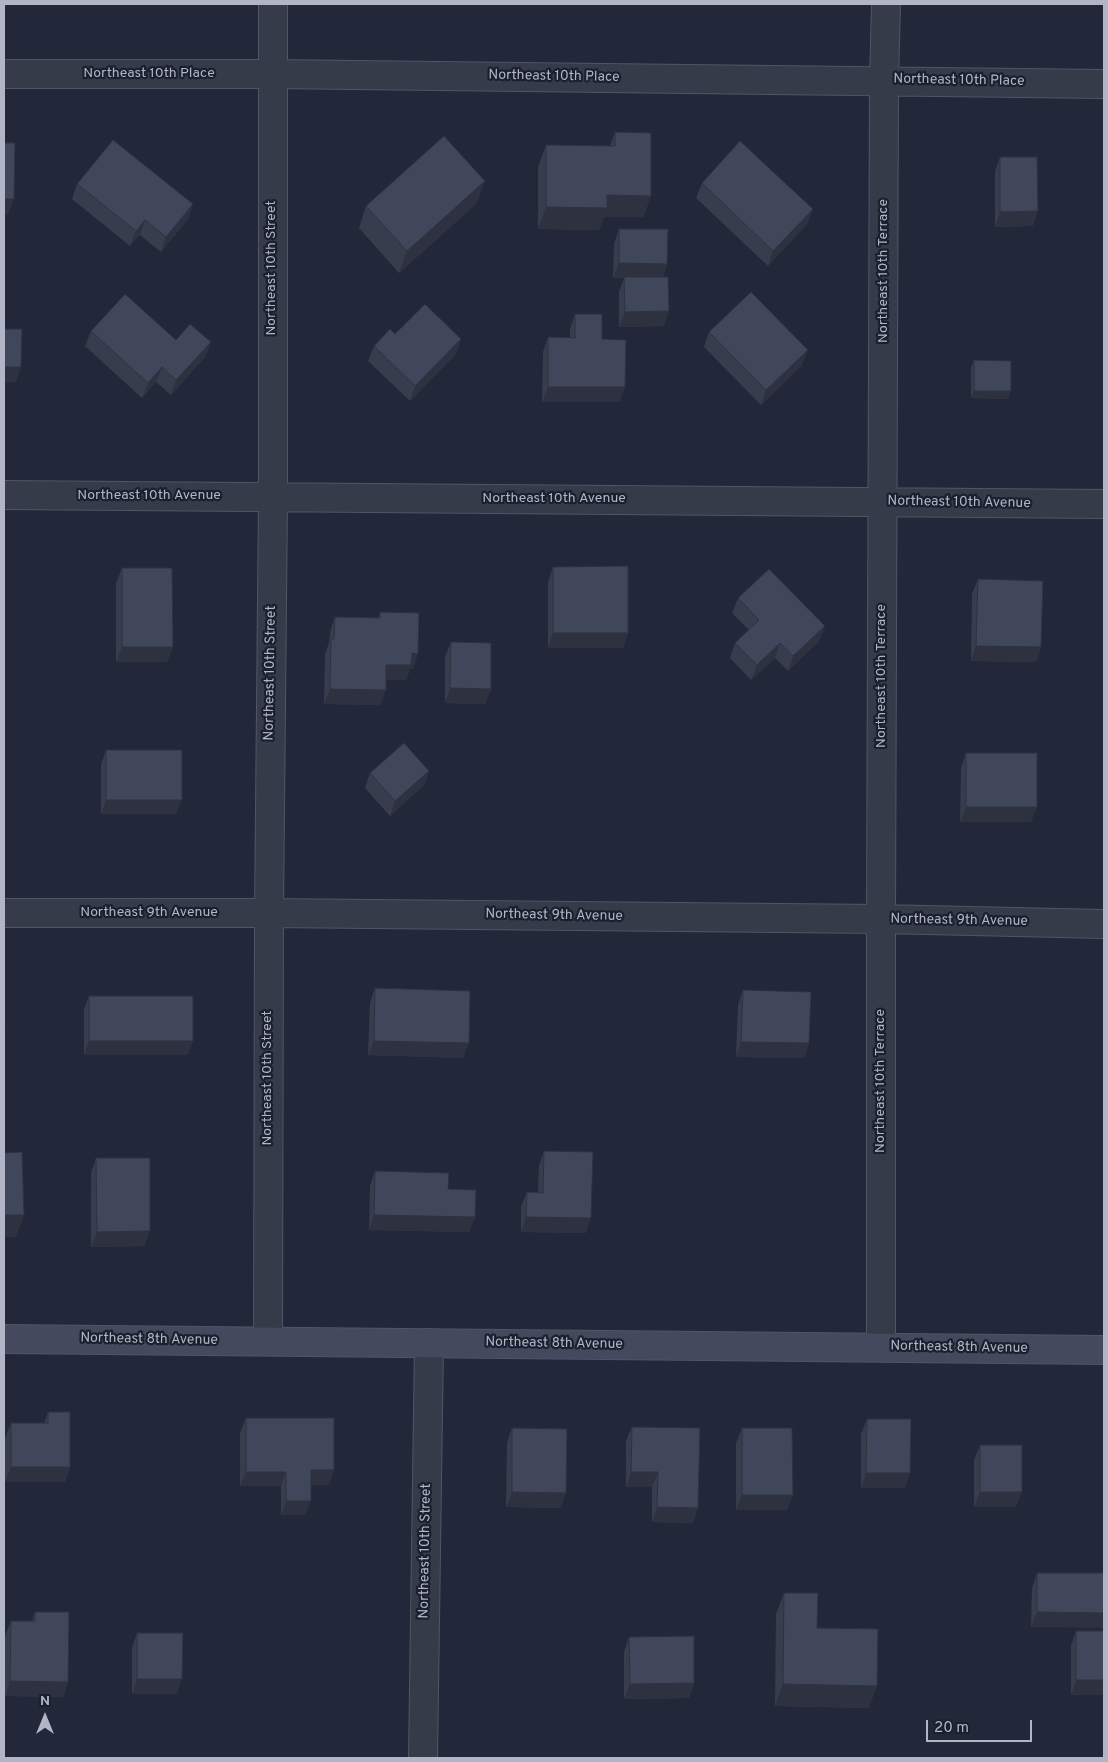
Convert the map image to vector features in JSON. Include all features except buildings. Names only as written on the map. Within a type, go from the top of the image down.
[{"type":"street","name":"Northeast 10th Street","points":[[268,1341],[268,913],[273,497],[273,4]]},
{"type":"street","name":"Northeast 10th Terrace","points":[[881,1347],[884,80],[886,4]]},
{"type":"street","name":"Northeast 10th Place","points":[[4,74],[272,74],[1104,84]]},
{"type":"street","name":"Northeast 10th Avenue","points":[[4,495],[1104,504]]},
{"type":"street","name":"Northeast 9th Avenue","points":[[4,913],[268,913],[881,919],[1104,924]]},
{"type":"street","name":"Northeast 8th Avenue","points":[[4,1339],[1104,1350]]},
{"type":"street","name":"Northeast 10th Street","points":[[423,1758],[429,1343]]}]
